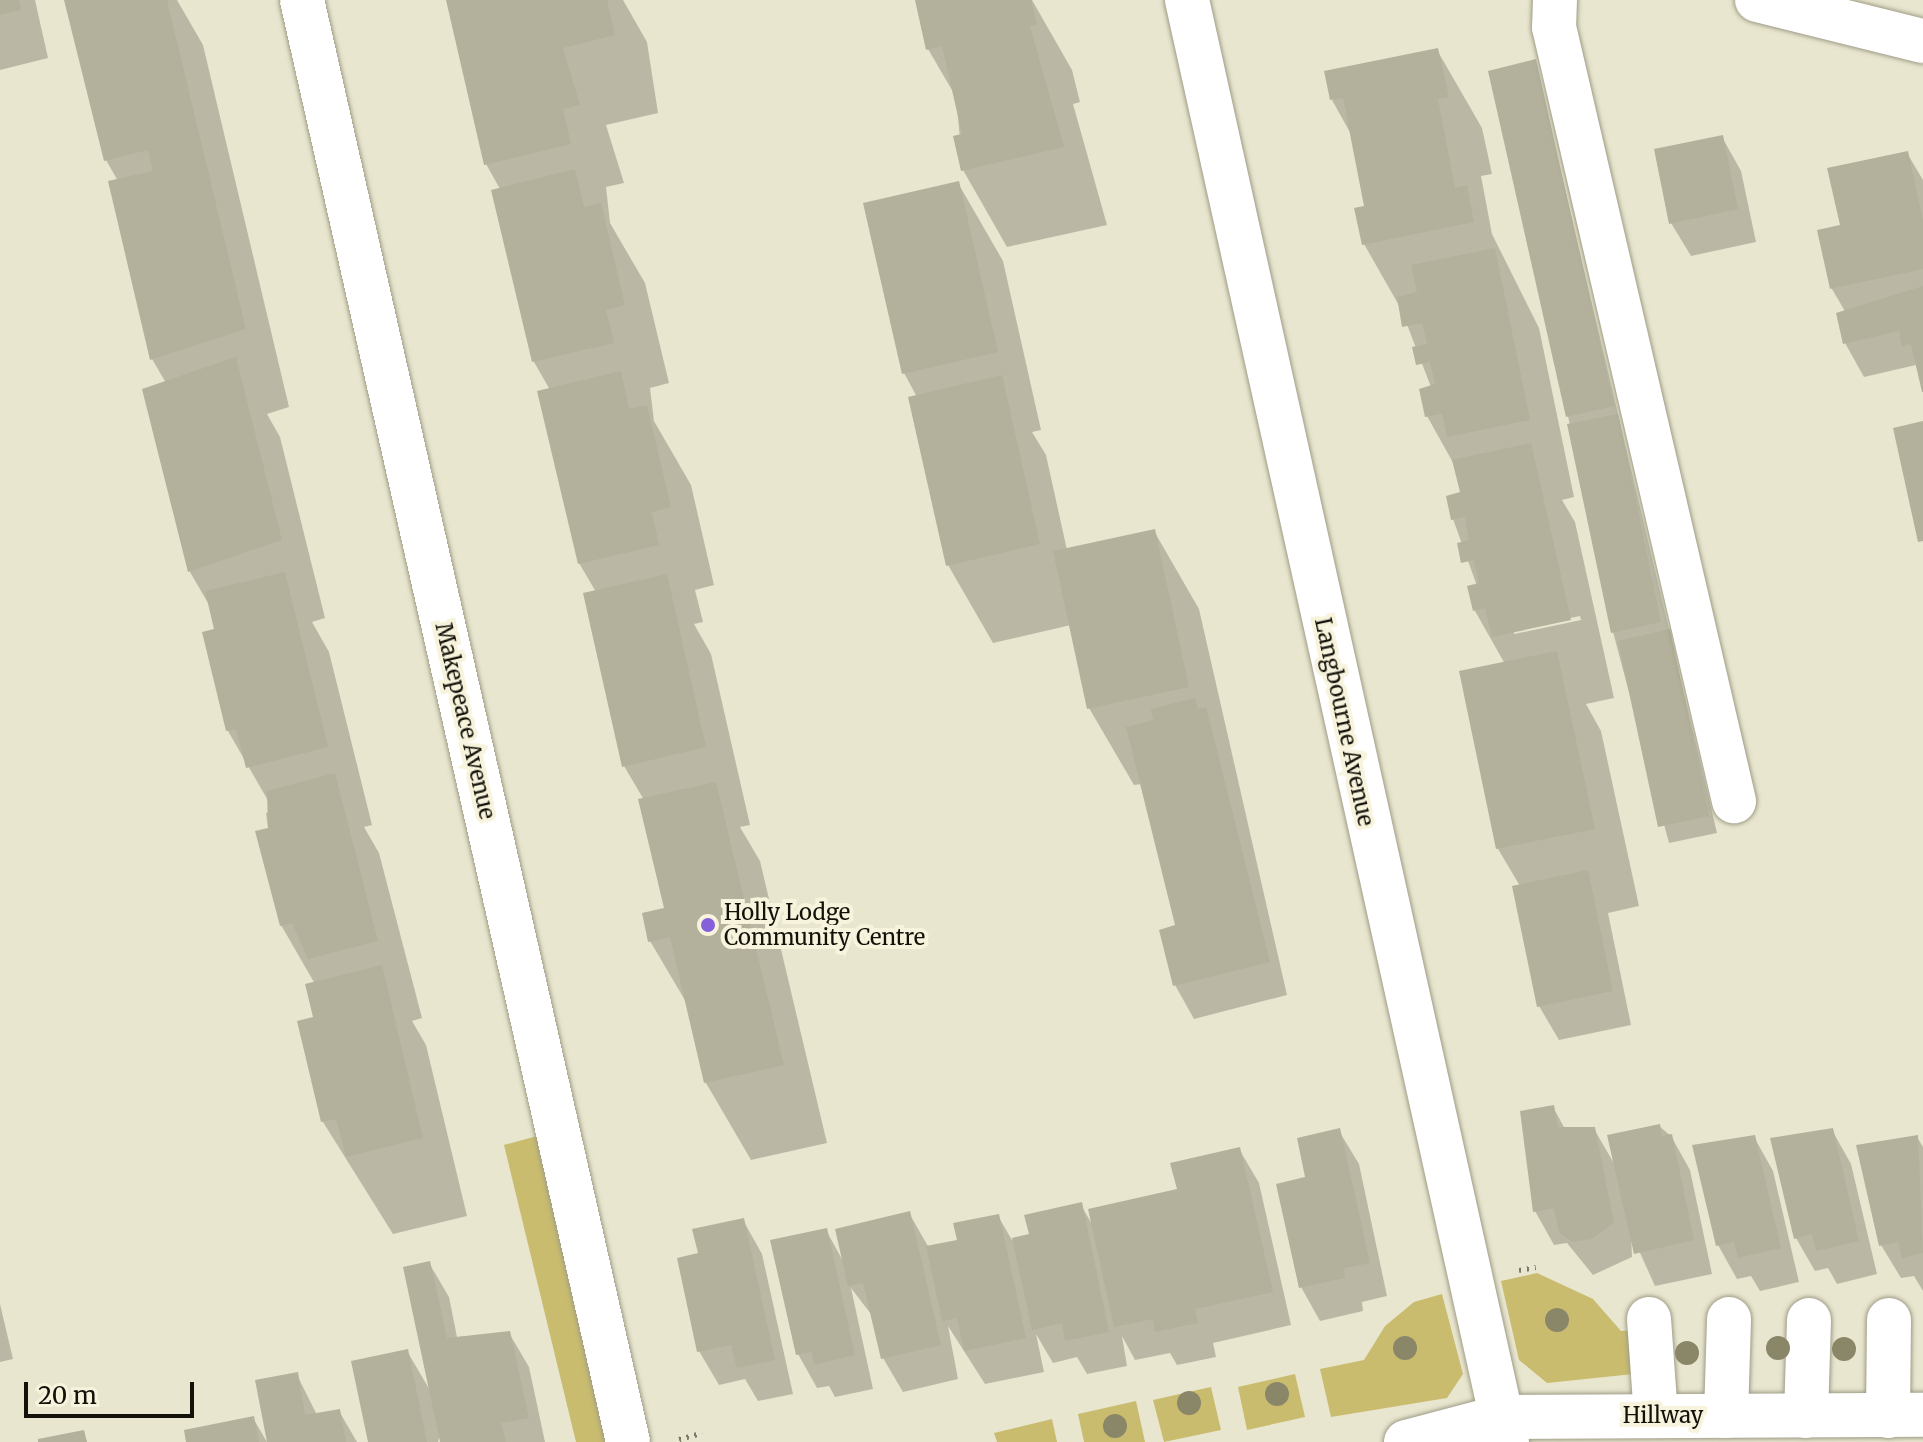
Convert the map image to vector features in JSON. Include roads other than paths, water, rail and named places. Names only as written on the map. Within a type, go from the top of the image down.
[{"type":"street","name":"Makepeace Avenue","points":[[302,0],[628,1442]]},
{"type":"street","name":"Langbourne Avenue","points":[[1187,0],[1504,1429]]},
{"type":"street","points":[[1555,0],[1554,27],[1734,801]]},
{"type":"street","points":[[1757,0],[1923,41]]},
{"type":"street","points":[[1649,1319],[1656,1416]]},
{"type":"street","points":[[1726,1416],[1729,1319]]},
{"type":"street","points":[[1806,1416],[1809,1320]]},
{"type":"street","points":[[1889,1320],[1905,1415]]},
{"type":"street","name":"Hillway","points":[[1406,1442],[1504,1429],[1656,1416],[1905,1415]]},
{"type":"place","name":"Holly Lodge Community Centre","points":[[708,925]]}]
